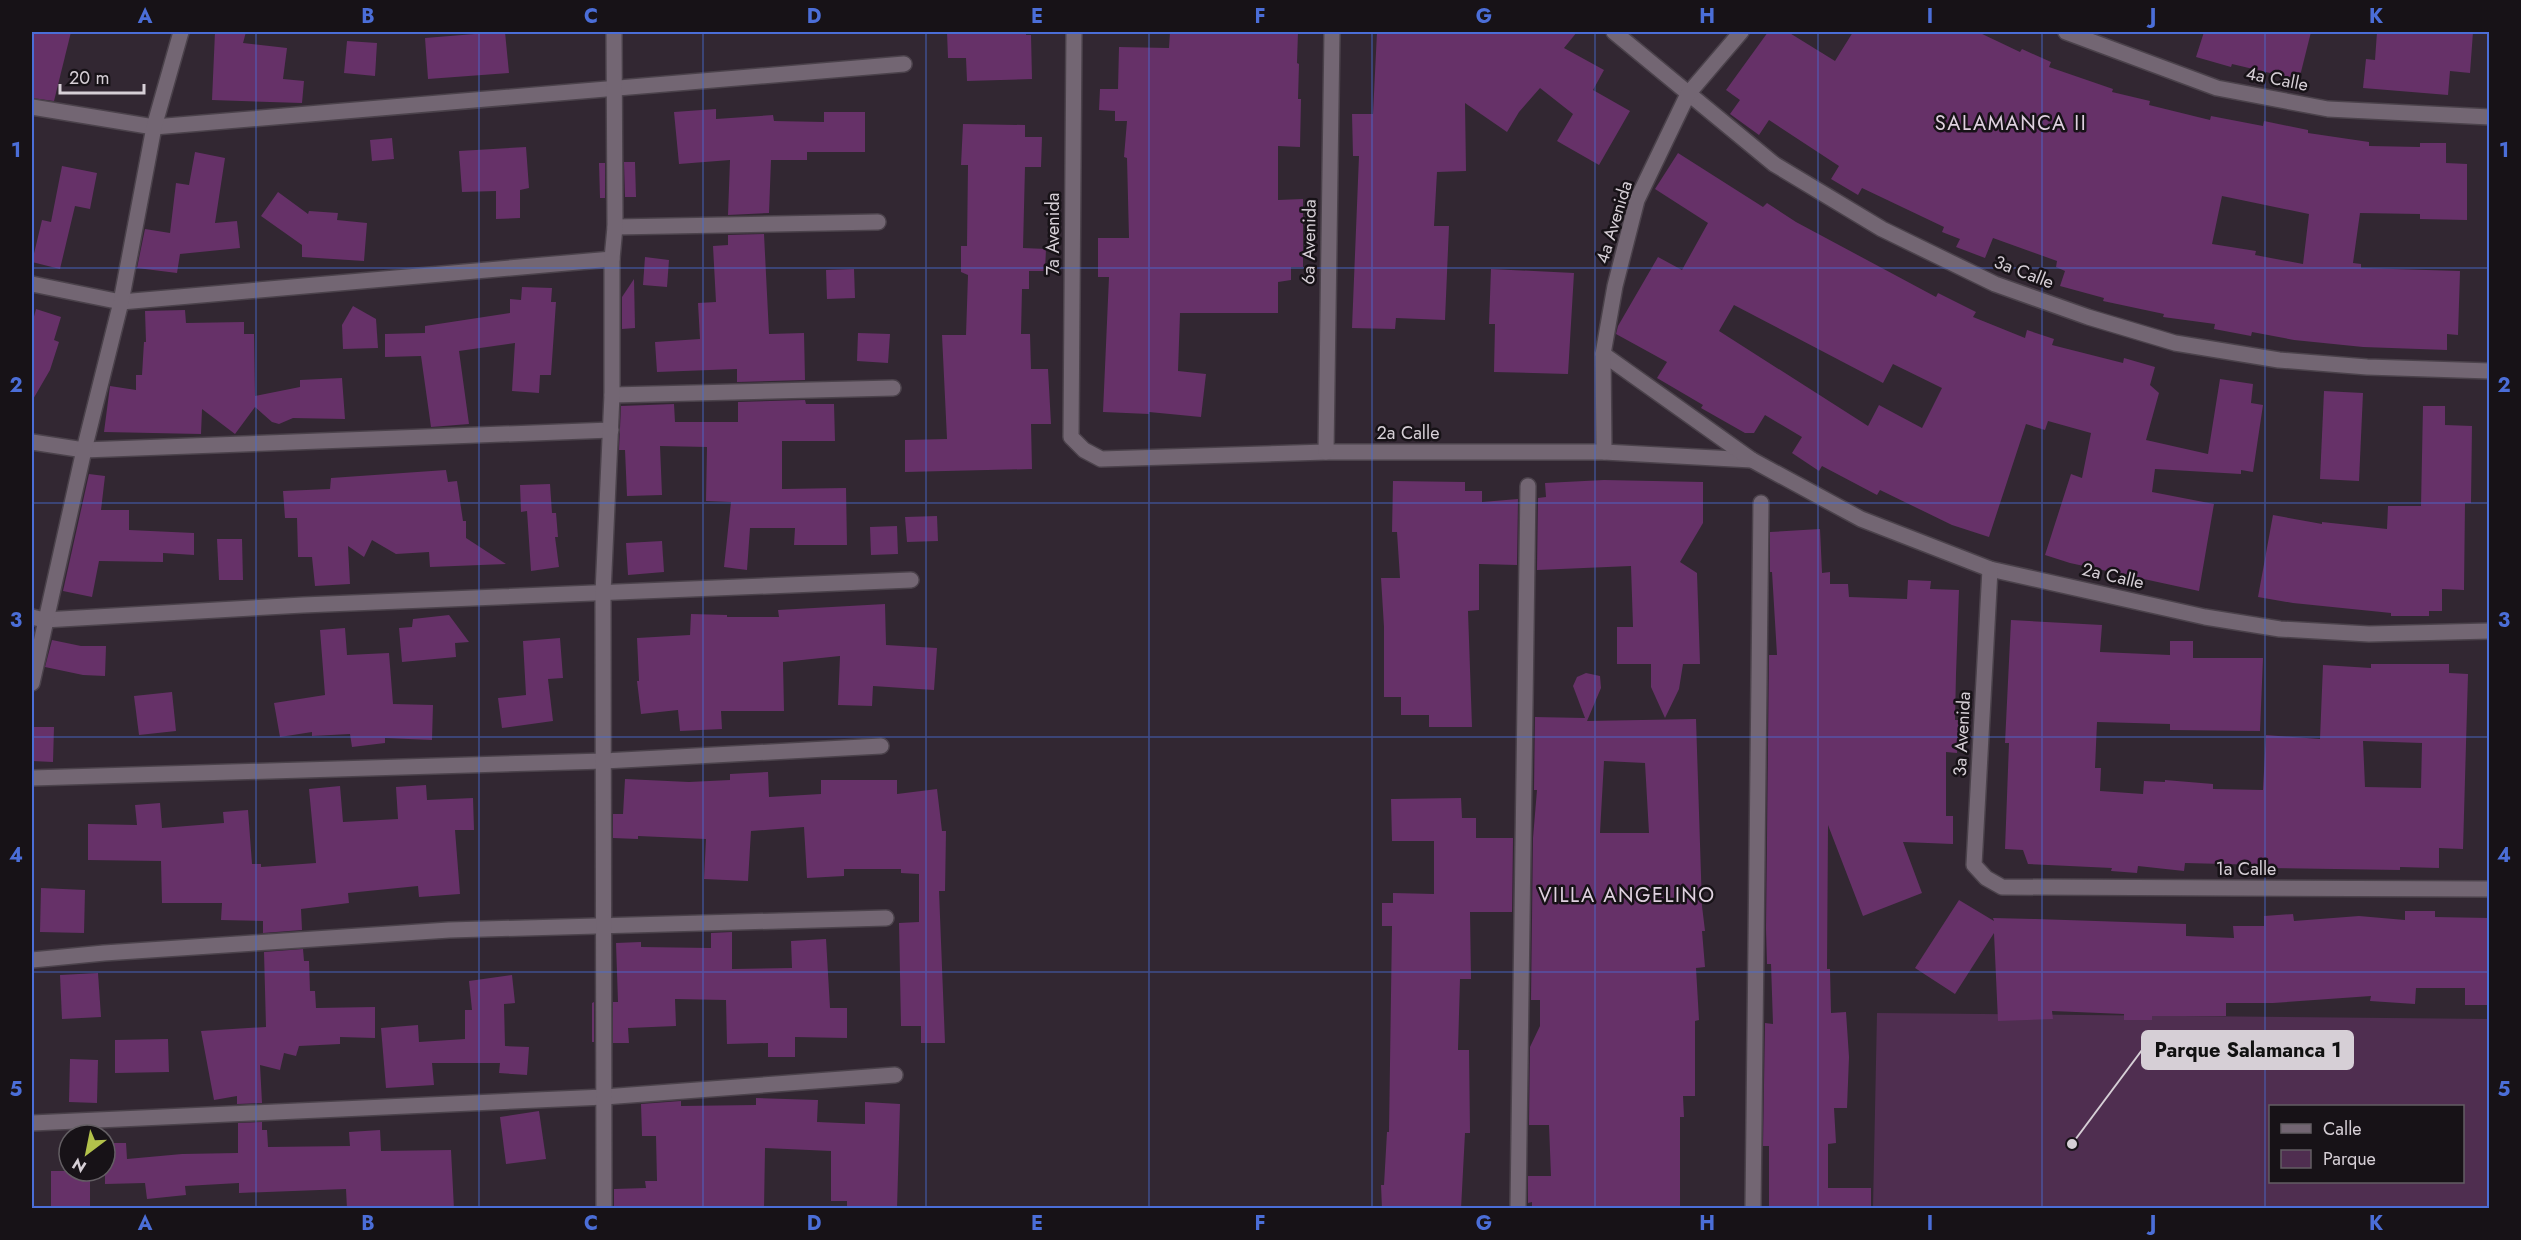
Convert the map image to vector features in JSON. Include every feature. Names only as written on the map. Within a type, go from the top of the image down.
[{"type":"street","points":[[32,683],[38,618],[84,450],[121,302],[154,127],[181,32]]},
{"type":"street","points":[[604,1209],[603,593],[612,395],[612,259],[615,227],[614,32]]},
{"type":"street","name":"7a Avenida","points":[[1071,437],[1074,32]]},
{"type":"street","name":"6a Avenida","points":[[1326,452],[1332,32]]},
{"type":"street","name":"3a Calle","points":[[1614,32],[1774,164],[1882,229],[1995,284],[2088,317],[2175,343],[2279,360],[2367,367],[2490,371]]},
{"type":"street","name":"4a Avenida","points":[[1604,452],[1603,354],[1615,286],[1637,200],[1688,94],[1742,32]]},
{"type":"street","name":"4a Calle","points":[[2066,32],[2217,88],[2328,109],[2490,117]]},
{"type":"street","points":[[32,106],[154,127],[904,64]]},
{"type":"street","points":[[615,227],[878,222]]},
{"type":"street","points":[[32,284],[121,302],[612,259]]},
{"type":"street","name":"2a Calle","points":[[1603,354],[1752,460],[1861,519],[1990,569],[2205,617],[2280,629],[2369,634],[2490,631]]},
{"type":"street","points":[[612,395],[893,388]]},
{"type":"street","points":[[32,442],[84,450],[611,430]]},
{"type":"street","name":"2a Calle","points":[[1071,437],[1084,450],[1101,459],[1326,452],[1604,452],[1752,460]]},
{"type":"street","points":[[1518,1209],[1528,486]]},
{"type":"street","points":[[1753,1209],[1761,503]]},
{"type":"street","name":"3a Avenida","points":[[1990,569],[1974,865],[1986,878],[2002,887]]},
{"type":"street","points":[[38,618],[911,580]]},
{"type":"street","points":[[32,778],[604,761],[880,746]]},
{"type":"street","name":"1a Calle","points":[[2002,887],[2490,889]]},
{"type":"street","points":[[32,960],[104,953],[448,930],[886,918]]},
{"type":"street","points":[[32,1123],[604,1097],[895,1075]]},
{"type":"green space","points":[[1877,1013],[2489,1019],[2489,1208],[1873,1208]]},
{"type":"building","points":[[32,32],[71,32],[54,101],[32,98]]},
{"type":"building","points":[[215,32],[246,32],[243,43],[287,48],[283,79],[304,81],[302,103],[212,100]]},
{"type":"building","points":[[475,32],[505,32],[509,73],[428,79],[425,38],[475,34]]},
{"type":"building","points":[[947,32],[1026,32],[1026,35],[1031,35],[1032,79],[967,81],[966,58],[948,58]]},
{"type":"building","points":[[1170,32],[1298,32],[1298,99],[1301,99],[1300,147],[1278,146],[1278,200],[1303,199],[1303,267],[1291,267],[1291,280],[1278,282],[1278,313],[1180,313],[1178,371],[1206,374],[1201,417],[1149,412],[1149,414],[1103,412],[1109,277],[1098,277],[1098,238],[1129,238],[1127,158],[1124,157],[1127,121],[1115,121],[1115,111],[1099,110],[1100,89],[1118,89],[1119,47],[1169,48]]},
{"type":"building","points":[[1377,32],[1577,32],[1564,48],[1604,70],[1593,90],[1630,111],[1599,165],[1557,141],[1573,114],[1540,88],[1519,112],[1507,132],[1465,103],[1466,171],[1437,172],[1434,226],[1449,226],[1445,320],[1396,318],[1395,329],[1352,328],[1359,156],[1353,156],[1352,114],[1373,114]]},
{"type":"building","points":[[1768,32],[1788,32],[1835,61],[1853,32],[1978,32],[2020,52],[2022,49],[2051,62],[2049,67],[2113,89],[2112,92],[2150,101],[2149,105],[2210,120],[2211,116],[2263,126],[2264,121],[2308,130],[2308,133],[2369,142],[2369,146],[2420,147],[2420,143],[2446,143],[2446,163],[2467,164],[2467,220],[2420,219],[2420,214],[2360,213],[2353,263],[2361,264],[2361,268],[2460,271],[2458,335],[2447,334],[2447,350],[2363,347],[2294,340],[2252,332],[2251,336],[2214,329],[2215,324],[2163,317],[2164,314],[2103,301],[2104,298],[2060,286],[2065,271],[2056,267],[2057,261],[1993,238],[1985,258],[1956,247],[1960,239],[1942,232],[1944,227],[1862,188],[1858,195],[1831,179],[1839,166],[1769,120],[1759,135],[1730,114],[1740,100],[1726,90]],"holes":[[[2222,196],[2309,214],[2303,264],[2255,255],[2256,251],[2212,244]]]},
{"type":"building","points":[[2204,32],[2311,32],[2299,80],[2232,64],[2231,67],[2196,57]]},
{"type":"building","points":[[2377,32],[2473,32],[2470,73],[2450,71],[2448,95],[2363,88],[2366,59],[2375,60]]},
{"type":"building","points":[[347,41],[377,43],[375,76],[344,73]]},
{"type":"building","points":[[716,109],[716,119],[773,115],[774,121],[824,122],[824,112],[865,112],[865,152],[807,152],[807,160],[771,160],[769,213],[728,215],[730,160],[679,164],[674,112]]},
{"type":"building","points":[[963,124],[1025,125],[1025,137],[1042,137],[1041,167],[1025,167],[1023,248],[1046,249],[1045,271],[1029,271],[1029,289],[1022,289],[1021,334],[1030,334],[1031,369],[1048,369],[1051,424],[1031,424],[1032,469],[905,472],[905,440],[947,439],[942,335],[966,335],[968,275],[961,272],[961,246],[967,246],[968,165],[961,165]]},
{"type":"building","points":[[392,138],[394,159],[372,161],[370,140]]},
{"type":"building","points":[[526,147],[529,188],[520,190],[520,218],[496,219],[496,191],[462,192],[459,151]]},
{"type":"building","points":[[195,152],[225,158],[215,223],[237,221],[240,248],[180,254],[177,273],[137,268],[145,229],[170,233],[176,183],[189,185]]},
{"type":"building","points":[[1678,153],[1763,207],[1767,203],[1796,222],[1936,297],[1938,293],[1976,312],[1973,317],[2025,338],[2027,330],[2054,339],[2052,345],[2123,363],[2124,358],[2155,367],[2150,385],[2159,393],[2146,440],[2208,454],[2220,379],[2253,384],[2251,403],[2263,405],[2253,472],[2241,470],[2241,474],[2155,469],[2152,492],[2214,504],[2199,591],[2070,563],[2045,555],[2071,474],[2082,478],[2091,433],[2048,421],[2045,430],[2026,424],[1989,537],[1952,525],[1880,490],[1877,495],[1822,466],[1819,471],[1792,453],[1802,437],[1765,415],[1754,433],[1745,433],[1701,408],[1703,405],[1657,378],[1667,362],[1616,334],[1618,326],[1658,257],[1682,270],[1708,223],[1655,189]],"holes":[[[1734,305],[1883,383],[1893,364],[1942,388],[1922,428],[1879,405],[1868,426],[1719,331]]]},
{"type":"building","points":[[624,162],[635,162],[636,197],[625,197]]},
{"type":"building","points":[[599,163],[605,163],[605,198],[600,198]]},
{"type":"building","points":[[62,166],[97,173],[90,209],[75,206],[60,269],[32,262],[42,220],[51,222]]},
{"type":"building","points":[[278,192],[308,214],[309,211],[338,213],[337,220],[367,223],[364,261],[302,257],[302,245],[261,216]]},
{"type":"building","points":[[764,234],[769,334],[804,333],[805,380],[737,382],[737,369],[657,372],[655,342],[700,339],[698,303],[716,302],[713,246],[728,245],[728,235]]},
{"type":"building","points":[[645,257],[669,260],[667,287],[643,285]]},
{"type":"building","points":[[854,269],[855,298],[827,299],[826,270]]},
{"type":"building","points":[[1491,269],[1574,273],[1568,374],[1494,372],[1495,324],[1489,324]]},
{"type":"building","points":[[634,279],[635,328],[622,329],[622,297]]},
{"type":"building","points":[[522,287],[552,288],[551,302],[556,302],[551,375],[540,375],[539,393],[512,391],[515,343],[459,351],[469,424],[431,427],[421,356],[385,357],[385,334],[425,333],[425,326],[510,313],[510,299],[521,300]]},
{"type":"building","points":[[353,306],[376,319],[378,348],[343,349],[342,325]]},
{"type":"building","points":[[36,309],[61,317],[54,340],[59,342],[50,370],[32,401],[32,324]]},
{"type":"building","points":[[185,310],[186,323],[244,322],[244,334],[254,334],[255,396],[300,387],[300,380],[342,378],[345,419],[293,418],[279,424],[272,422],[255,407],[235,434],[202,409],[201,434],[104,432],[110,386],[136,390],[136,375],[142,375],[144,342],[146,342],[145,311]]},
{"type":"building","points":[[858,333],[890,334],[888,363],[857,361]]},
{"type":"building","points":[[2324,391],[2363,393],[2359,481],[2320,479]]},
{"type":"building","points":[[805,400],[806,404],[834,404],[835,441],[782,441],[782,489],[846,488],[847,545],[794,545],[795,528],[750,528],[747,570],[724,567],[731,502],[706,501],[707,447],[660,446],[662,495],[627,496],[625,450],[619,450],[621,406],[674,404],[675,422],[738,422],[738,402]]},
{"type":"building","points":[[2423,406],[2445,406],[2445,425],[2472,426],[2471,503],[2465,503],[2464,590],[2442,589],[2442,611],[2429,611],[2429,616],[2391,616],[2391,613],[2258,597],[2273,515],[2322,524],[2322,522],[2387,529],[2388,506],[2421,506]]},
{"type":"building","points":[[446,470],[448,482],[457,481],[463,521],[466,521],[466,538],[506,564],[430,567],[429,552],[396,554],[372,540],[364,557],[348,546],[350,584],[315,586],[312,557],[298,557],[297,518],[285,518],[283,491],[330,489],[331,478]]},
{"type":"building","points":[[89,474],[105,476],[101,510],[129,510],[129,530],[194,533],[194,555],[163,553],[163,562],[99,561],[92,597],[63,591]]},
{"type":"building","points":[[1604,480],[1703,482],[1703,523],[1680,562],[1697,573],[1700,664],[1683,664],[1679,689],[1665,718],[1651,687],[1651,664],[1617,664],[1617,627],[1633,627],[1631,566],[1537,570],[1538,498],[1546,497],[1545,483]]},
{"type":"building","points":[[1393,481],[1465,482],[1465,491],[1482,491],[1482,502],[1518,499],[1517,565],[1479,564],[1479,610],[1468,611],[1472,727],[1429,727],[1429,715],[1401,715],[1401,697],[1384,697],[1381,578],[1400,578],[1397,532],[1392,532]]},
{"type":"building","points":[[550,484],[552,513],[556,513],[558,537],[555,537],[559,567],[531,571],[527,511],[521,512],[520,485]]},
{"type":"building","points":[[937,516],[938,541],[907,542],[905,517]]},
{"type":"building","points":[[897,526],[898,554],[871,555],[870,527]]},
{"type":"building","points":[[1820,529],[1822,573],[1830,572],[1830,584],[1848,584],[1849,597],[1907,599],[1908,580],[1931,581],[1930,589],[1959,590],[1955,720],[1959,720],[1957,753],[1946,752],[1946,816],[1953,816],[1953,844],[1903,842],[1922,893],[1863,916],[1828,825],[1827,969],[1830,969],[1831,1013],[1846,1012],[1849,1057],[1847,1108],[1834,1108],[1836,1143],[1828,1144],[1828,1188],[1871,1188],[1871,1209],[1769,1209],[1769,1146],[1763,1146],[1765,1023],[1773,1024],[1771,964],[1767,964],[1766,929],[1769,655],[1777,655],[1772,572],[1770,572],[1770,532]]},
{"type":"building","points":[[217,539],[242,539],[243,580],[219,580]]},
{"type":"building","points":[[662,541],[664,572],[628,575],[626,543]]},
{"type":"building","points":[[885,604],[886,645],[937,648],[934,690],[873,686],[872,706],[838,705],[840,656],[783,662],[784,711],[721,711],[722,729],[680,731],[678,710],[641,714],[637,681],[639,681],[637,638],[690,635],[691,614],[779,617],[778,610]]},
{"type":"building","points":[[449,615],[469,642],[455,643],[456,657],[402,662],[399,628],[412,627],[413,619]]},
{"type":"building","points":[[2011,620],[2102,625],[2100,652],[2170,655],[2170,641],[2193,641],[2193,658],[2263,658],[2260,731],[2170,730],[2170,724],[2097,722],[2095,768],[2101,768],[2100,791],[2143,794],[2144,781],[2165,782],[2165,780],[2213,784],[2213,789],[2263,790],[2266,735],[2320,739],[2323,665],[2371,668],[2371,664],[2449,664],[2449,673],[2468,674],[2463,849],[2439,848],[2439,868],[2400,867],[2400,870],[2263,868],[2263,865],[2185,863],[2184,871],[2138,866],[2137,873],[2111,871],[2112,868],[2028,864],[2023,850],[2005,849],[2009,743],[2005,743]],"holes":[[[2363,741],[2422,743],[2421,788],[2365,787]]]},
{"type":"building","points":[[345,628],[347,655],[389,653],[393,704],[433,705],[432,740],[385,738],[385,743],[352,747],[350,734],[312,736],[312,732],[280,737],[274,703],[325,695],[320,630]]},
{"type":"building","points":[[560,638],[563,678],[548,679],[553,721],[502,728],[498,698],[526,695],[523,641]]},
{"type":"building","points":[[52,640],[81,646],[106,646],[105,676],[83,675],[45,667]]},
{"type":"building","points":[[1586,673],[1600,676],[1601,688],[1587,721],[1696,719],[1705,967],[1696,968],[1699,1020],[1695,1021],[1695,1096],[1683,1096],[1684,1117],[1680,1117],[1680,1209],[1532,1209],[1532,1202],[1528,1203],[1528,1176],[1551,1176],[1549,1125],[1529,1125],[1530,1047],[1540,1026],[1540,1000],[1531,1000],[1533,838],[1537,790],[1534,790],[1535,717],[1585,718],[1573,686],[1577,677]],"holes":[[[1604,761],[1645,763],[1649,833],[1600,833]]]},
{"type":"building","points":[[172,692],[176,731],[139,735],[134,696]]},
{"type":"building","points":[[32,727],[54,727],[53,762],[32,761]]},
{"type":"building","points":[[768,772],[769,797],[821,794],[821,780],[897,780],[897,794],[937,789],[942,831],[946,831],[945,891],[939,891],[945,1043],[921,1043],[921,1026],[901,1026],[899,923],[919,922],[919,874],[901,873],[901,869],[844,869],[844,876],[807,878],[804,827],[751,831],[748,881],[704,879],[706,839],[638,836],[638,839],[613,838],[613,814],[623,814],[625,779],[689,782],[730,780],[730,774]]},
{"type":"building","points":[[426,785],[427,800],[473,798],[474,830],[455,830],[460,894],[419,897],[418,886],[348,893],[349,903],[301,909],[302,930],[263,933],[263,921],[221,920],[222,903],[162,903],[161,861],[88,860],[88,824],[137,825],[135,805],[160,803],[162,828],[224,823],[223,812],[248,810],[252,864],[261,864],[261,867],[316,863],[309,789],[340,786],[343,822],[398,819],[396,787]]},
{"type":"building","points":[[1461,798],[1462,818],[1476,818],[1476,838],[1513,838],[1512,912],[1470,912],[1471,979],[1460,979],[1458,1050],[1469,1050],[1470,1133],[1465,1133],[1461,1209],[1382,1209],[1381,1185],[1384,1185],[1387,1132],[1389,1132],[1392,926],[1382,926],[1382,903],[1393,903],[1393,893],[1434,894],[1434,841],[1392,841],[1391,799]]},
{"type":"building","points":[[41,888],[85,890],[84,933],[40,932]]},
{"type":"building","points":[[1959,900],[1994,921],[1993,918],[2186,924],[2186,936],[2234,938],[2233,926],[2264,926],[2264,916],[2293,914],[2294,921],[2359,916],[2405,920],[2405,911],[2435,911],[2435,917],[2490,918],[2490,1005],[2465,1005],[2465,988],[2416,988],[2415,1004],[2370,1001],[2371,996],[2273,1003],[2226,1003],[2226,1016],[2152,1016],[2152,1020],[2124,1020],[2124,1014],[2052,1011],[2053,1019],[1998,1021],[1994,933],[1955,994],[1915,968]]},
{"type":"building","points":[[732,932],[732,969],[792,968],[791,941],[826,939],[830,1008],[847,1008],[847,1038],[795,1037],[795,1057],[768,1057],[768,1043],[727,1044],[726,1000],[675,999],[676,1026],[628,1028],[629,1043],[613,1043],[613,1002],[618,1002],[616,943],[641,942],[641,947],[711,948],[711,933]]},
{"type":"building","points":[[303,949],[304,961],[309,961],[310,991],[315,991],[316,1008],[375,1007],[375,1038],[340,1037],[340,1044],[299,1046],[296,1056],[284,1053],[280,1070],[260,1065],[262,1103],[237,1104],[237,1096],[214,1100],[201,1031],[266,1027],[264,952]]},
{"type":"building","points":[[98,973],[101,1017],[62,1019],[60,975]]},
{"type":"building","points":[[512,975],[515,1003],[504,1004],[505,1046],[529,1047],[527,1075],[499,1073],[500,1063],[432,1063],[434,1085],[386,1088],[381,1028],[418,1025],[419,1042],[465,1039],[465,1010],[472,1010],[469,981]]},
{"type":"building","points":[[594,1002],[594,1042],[592,1042],[592,1003]]},
{"type":"building","points":[[168,1039],[169,1072],[115,1073],[115,1040]]},
{"type":"building","points":[[70,1059],[98,1060],[97,1103],[69,1102]]},
{"type":"building","points":[[756,1098],[818,1100],[817,1122],[865,1124],[865,1102],[900,1104],[897,1209],[847,1209],[847,1201],[831,1201],[831,1151],[765,1148],[764,1209],[614,1209],[614,1189],[646,1188],[645,1181],[657,1181],[656,1136],[642,1136],[641,1104],[681,1101],[681,1106],[756,1105]]},
{"type":"building","points":[[539,1111],[546,1159],[506,1164],[500,1117]]},
{"type":"building","points":[[262,1122],[262,1130],[267,1130],[268,1147],[350,1146],[349,1132],[380,1130],[381,1151],[451,1150],[454,1209],[347,1209],[346,1189],[239,1193],[239,1183],[185,1186],[186,1195],[147,1199],[145,1183],[105,1184],[117,1183],[117,1143],[126,1143],[127,1159],[182,1154],[238,1153],[238,1123]]},
{"type":"building","points":[[51,1171],[57,1171],[57,1183],[90,1183],[90,1209],[51,1209]]},
{"type":"place","name":"Parque Salamanca 1","points":[[2072,1144]]},
{"type":"district","name":"SALAMANCA II","points":[[2011,123]]},
{"type":"district","name":"VILLA ANGELINO","points":[[1627,895]]}]
